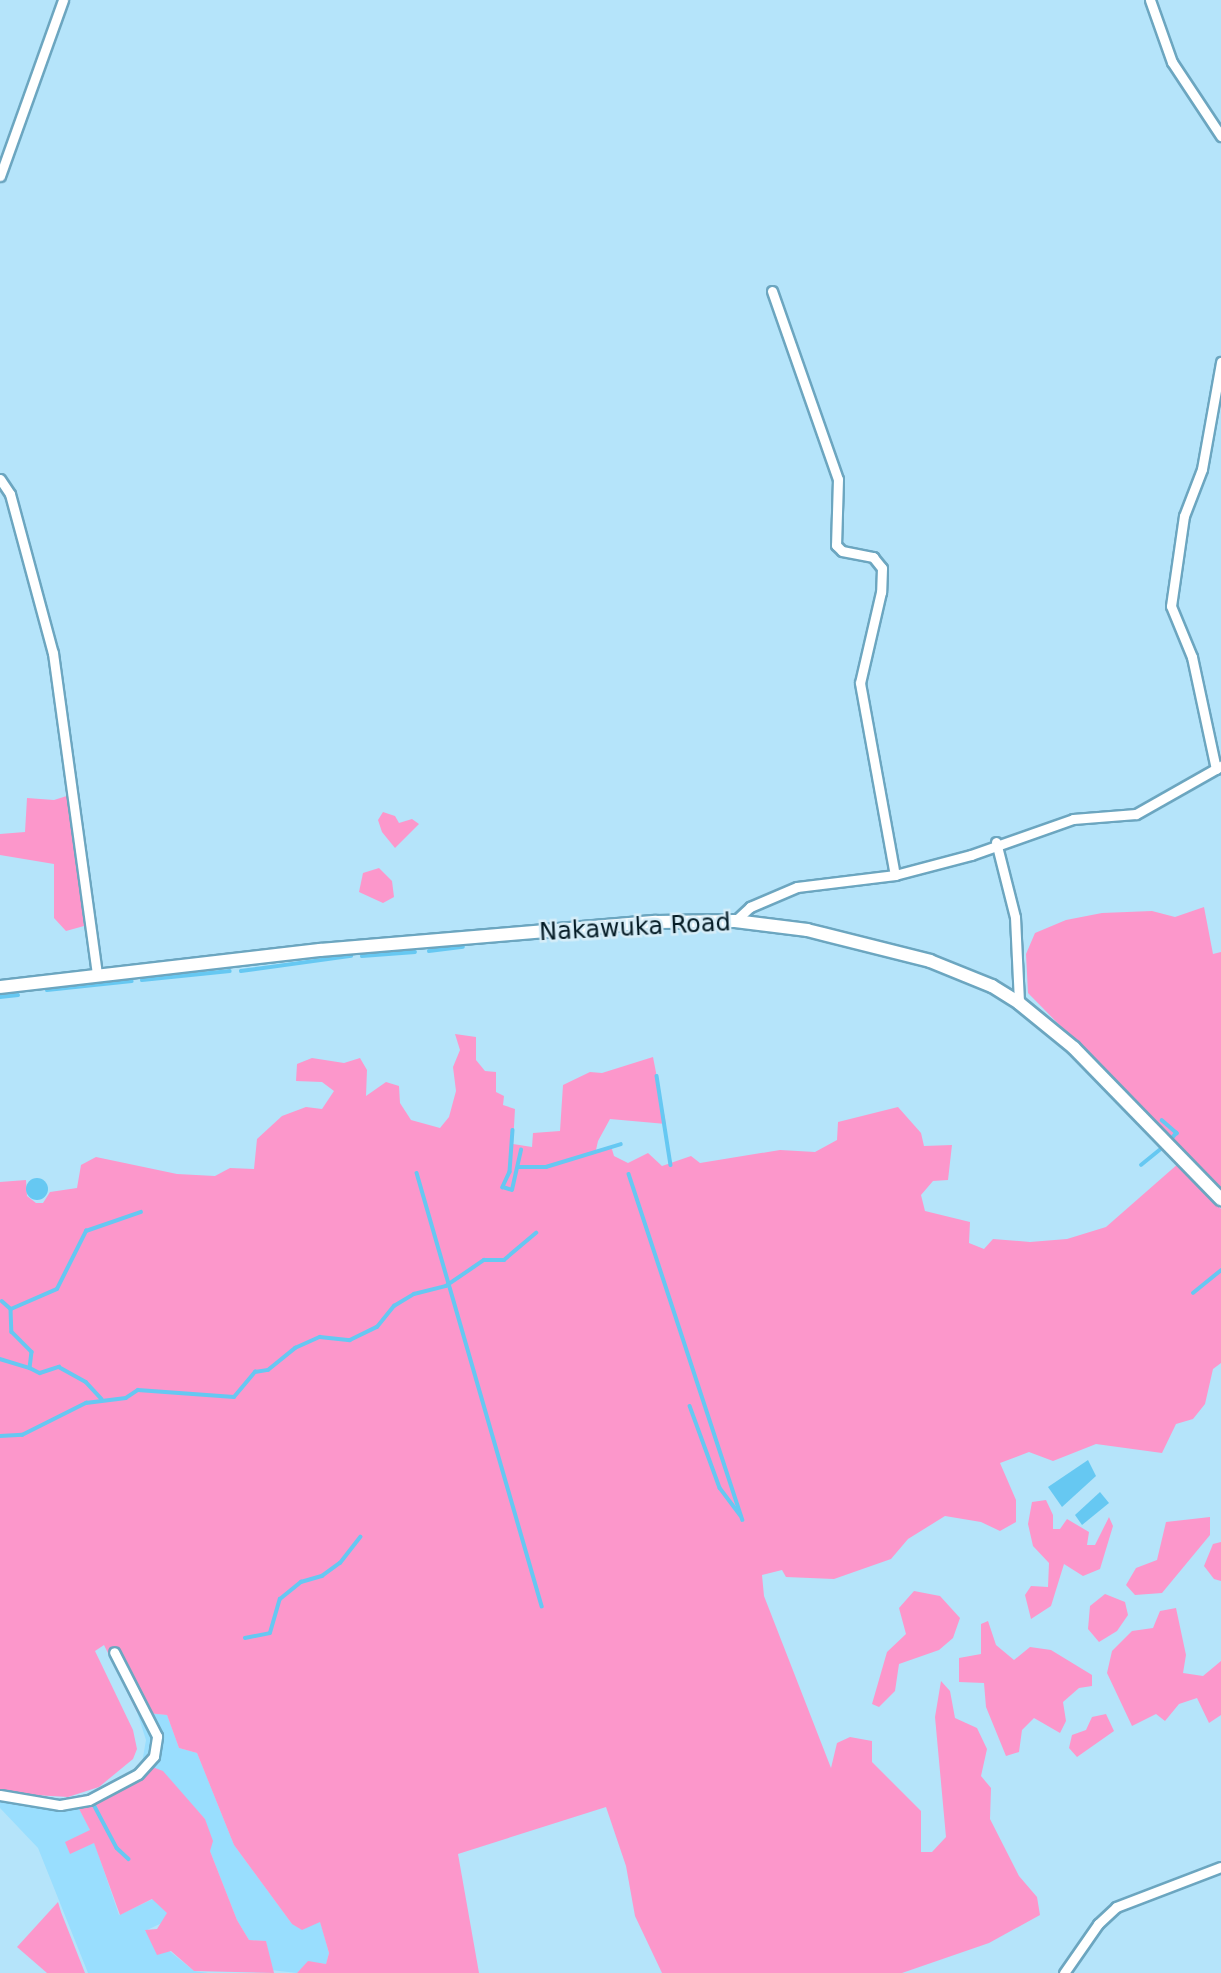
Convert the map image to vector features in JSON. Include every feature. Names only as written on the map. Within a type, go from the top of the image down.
[{"type":"main road","name":"Nakawuka Road","points":[[0,987],[328,950],[656,922],[735,921],[819,933],[930,961],[992,986],[1019,1003],[1091,1064],[1221,1199]]},
{"type":"street","points":[[0,177],[63,0]]},
{"type":"street","points":[[1150,0],[1172,62],[1221,136]]},
{"type":"street","points":[[772,291],[838,479],[836,544],[842,551],[873,557],[882,568],[881,592],[860,682],[895,875]]},
{"type":"street","points":[[735,921],[750,907],[797,887],[895,875],[971,855],[996,842],[1073,819],[1136,814],[1219,768],[1192,657],[1171,606],[1184,516],[1202,469],[1221,362]]},
{"type":"street","points":[[0,479],[10,494],[53,653],[97,976]]},
{"type":"street","points":[[996,842],[1013,897],[1019,1003]]},
{"type":"street","points":[[0,1795],[60,1805],[89,1800],[138,1774],[154,1756],[157,1736],[114,1652]]},
{"type":"street","points":[[1064,1973],[1098,1924],[1116,1907],[1221,1867]]},
{"type":"shaded area","points":[[73,794],[84,926],[66,931],[54,918],[54,864],[0,855],[0,834],[25,832],[27,798],[54,800]]},
{"type":"shaded area","points":[[383,812],[395,816],[399,823],[412,819],[419,824],[395,848],[382,832],[378,820]]},
{"type":"shaded area","points":[[379,868],[392,881],[394,897],[383,903],[359,892],[363,873]]},
{"type":"shaded area","points":[[1204,907],[1213,954],[1221,952],[1221,1189],[1028,993],[1026,954],[1035,933],[1066,920],[1102,913],[1152,911],[1175,917]]},
{"type":"shaded area","points":[[455,1034],[476,1037],[476,1060],[485,1071],[496,1072],[496,1092],[504,1096],[503,1105],[515,1109],[513,1144],[532,1147],[533,1133],[560,1131],[563,1085],[590,1072],[602,1073],[653,1057],[666,1124],[610,1119],[596,1150],[611,1146],[614,1156],[628,1163],[648,1153],[662,1166],[691,1156],[700,1163],[780,1150],[815,1152],[837,1140],[838,1122],[898,1107],[921,1133],[924,1146],[952,1145],[948,1180],[933,1181],[921,1195],[925,1211],[970,1222],[969,1243],[984,1249],[993,1239],[1030,1242],[1067,1239],[1106,1227],[1179,1163],[1221,1209],[1221,1363],[1213,1369],[1205,1404],[1193,1419],[1176,1424],[1162,1453],[1096,1444],[1053,1461],[1029,1452],[1000,1463],[1016,1500],[1016,1522],[1000,1531],[981,1522],[945,1516],[908,1539],[891,1559],[834,1579],[786,1577],[782,1570],[762,1575],[764,1596],[831,1768],[837,1743],[850,1737],[872,1741],[872,1762],[921,1811],[921,1852],[932,1852],[946,1837],[935,1717],[941,1681],[950,1691],[955,1718],[977,1728],[987,1749],[981,1776],[991,1788],[990,1819],[1019,1876],[1037,1897],[1040,1915],[989,1943],[902,1973],[662,1973],[635,1916],[626,1866],[606,1807],[458,1854],[479,1973],[297,1973],[308,1961],[326,1964],[329,1953],[320,1922],[302,1930],[292,1924],[234,1845],[197,1753],[179,1748],[167,1715],[137,1712],[104,1645],[95,1651],[133,1730],[137,1749],[133,1759],[99,1787],[68,1797],[0,1793],[0,1182],[26,1180],[27,1196],[36,1203],[43,1203],[50,1192],[77,1188],[81,1165],[96,1157],[177,1174],[215,1176],[230,1168],[254,1169],[257,1139],[282,1116],[306,1107],[322,1109],[334,1091],[322,1082],[296,1081],[297,1064],[312,1058],[344,1063],[360,1058],[367,1070],[366,1096],[386,1082],[399,1086],[400,1103],[411,1120],[440,1128],[449,1117],[456,1091],[453,1067],[460,1050]]},
{"type":"shaded area","points":[[33,1178],[41,1178],[48,1185],[48,1193],[41,1200],[33,1200],[26,1193],[26,1185]]},
{"type":"shaded area","points":[[1088,1460],[1096,1476],[1062,1507],[1048,1487]]},
{"type":"shaded area","points":[[1100,1492],[1109,1503],[1082,1525],[1075,1515]]},
{"type":"shaded area","points":[[1046,1500],[1053,1515],[1053,1529],[1060,1529],[1067,1519],[1089,1532],[1087,1545],[1095,1545],[1109,1517],[1113,1526],[1100,1569],[1083,1576],[1064,1564],[1051,1606],[1031,1619],[1025,1595],[1031,1586],[1048,1587],[1049,1563],[1033,1546],[1028,1524],[1032,1502]]},
{"type":"shaded area","points":[[1210,1517],[1210,1535],[1162,1593],[1135,1595],[1126,1585],[1136,1568],[1157,1560],[1166,1522]]},
{"type":"shaded area","points":[[1221,1542],[1221,1581],[1214,1579],[1204,1566],[1213,1544]]},
{"type":"shaded area","points":[[914,1591],[940,1596],[960,1618],[953,1638],[939,1650],[899,1664],[895,1691],[879,1707],[872,1704],[887,1652],[906,1634],[899,1608]]},
{"type":"shaded area","points":[[1105,1594],[1125,1602],[1128,1615],[1117,1631],[1099,1642],[1088,1629],[1090,1606]]},
{"type":"shaded area","points":[[1176,1608],[1186,1655],[1183,1673],[1203,1676],[1221,1661],[1221,1715],[1209,1723],[1197,1698],[1179,1704],[1165,1721],[1156,1714],[1132,1726],[1107,1673],[1112,1651],[1132,1631],[1153,1628],[1160,1611]]},
{"type":"shaded area","points":[[988,1621],[996,1645],[1014,1660],[1030,1647],[1051,1650],[1092,1675],[1092,1686],[1079,1688],[1063,1702],[1066,1721],[1060,1733],[1034,1718],[1022,1730],[1019,1752],[1006,1756],[986,1707],[984,1683],[959,1682],[959,1658],[981,1654],[981,1624]]},
{"type":"shaded area","points":[[137,1712],[167,1715],[179,1748],[197,1753],[234,1845],[292,1924],[320,1921],[329,1953],[326,1964],[308,1962],[297,1973],[271,1970],[266,1941],[249,1940],[237,1920],[210,1851],[205,1819],[180,1792],[142,1763],[146,1740]]},
{"type":"shaded area","points":[[1106,1714],[1114,1731],[1077,1757],[1069,1748],[1072,1735],[1086,1730],[1092,1717]]},
{"type":"shaded area","points":[[142,1763],[163,1771],[205,1819],[213,1841],[210,1851],[237,1920],[249,1940],[266,1941],[274,1973],[194,1971],[171,1951],[157,1955],[145,1930],[157,1929],[167,1913],[152,1899],[120,1915],[94,1843],[70,1854],[65,1842],[90,1830],[77,1805],[126,1780]]},
{"type":"shaded area","points":[[0,1801],[27,1807],[77,1805],[89,1827],[119,1915],[153,1899],[168,1913],[166,1921],[145,1931],[194,1971],[208,1973],[88,1973],[38,1848],[0,1808]]},
{"type":"shaded area","points":[[58,1902],[85,1973],[47,1973],[17,1947]]},
{"type":"waterway","points":[[429,951],[463,947]]},
{"type":"waterway","points":[[362,956],[415,952]]},
{"type":"waterway","points":[[241,971],[351,956]]},
{"type":"waterway","points":[[142,980],[230,971]]},
{"type":"waterway","points":[[47,990],[132,981]]},
{"type":"waterway","points":[[0,997],[18,995]]},
{"type":"waterway","points":[[657,1076],[671,1165]]},
{"type":"waterway","points":[[1162,1120],[1177,1133],[1172,1139]]},
{"type":"waterway","points":[[513,1130],[510,1172],[503,1187],[512,1190],[521,1150]]},
{"type":"waterway","points":[[519,1167],[546,1167],[621,1144]]},
{"type":"waterway","points":[[1141,1165],[1161,1149]]},
{"type":"waterway","points":[[417,1173],[542,1606]]},
{"type":"waterway","points":[[629,1174],[743,1520]]},
{"type":"waterway","points":[[11,1309],[57,1289],[86,1231],[141,1212]]},
{"type":"waterway","points":[[0,1436],[22,1435],[86,1403],[126,1398],[138,1390],[234,1397],[255,1372],[268,1370],[295,1348],[320,1337],[350,1340],[377,1327],[394,1306],[414,1294],[446,1286],[484,1260],[504,1260],[536,1233]]},
{"type":"waterway","points":[[1193,1293],[1221,1270]]},
{"type":"waterway","points":[[2,1301],[11,1309],[12,1332],[32,1352],[30,1368],[40,1373],[59,1367],[86,1382],[102,1399]]},
{"type":"waterway","points":[[0,1359],[30,1368]]},
{"type":"waterway","points":[[690,1406],[720,1488],[740,1515]]},
{"type":"waterway","points":[[245,1638],[270,1633],[280,1599],[301,1582],[322,1576],[340,1563],[360,1537]]},
{"type":"waterway","points":[[92,1801],[117,1848],[129,1859]]}]
